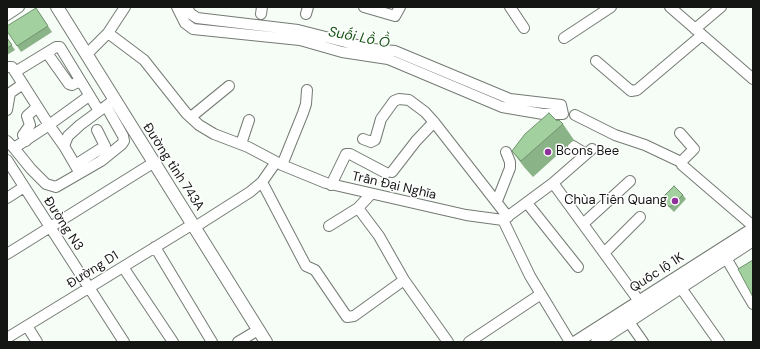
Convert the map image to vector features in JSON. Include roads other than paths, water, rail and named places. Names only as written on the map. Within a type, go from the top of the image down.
[{"type":"main road","name":"Đường tỉnh 743A","points":[[57,7],[87,54],[106,106],[153,163],[194,225],[266,342]]},
{"type":"main road","name":"Quốc lộ 1K","points":[[576,342],[753,228]]},
{"type":"main road","name":"Quốc lộ 1K","points":[[597,342],[753,240]]},
{"type":"street","points":[[7,15],[19,7]]},
{"type":"street","points":[[87,54],[108,33],[125,7]]},
{"type":"street","points":[[177,7],[185,23],[193,29],[300,40],[342,52],[388,59],[438,74],[510,99],[561,104],[563,114],[543,114],[502,107],[438,74],[395,51],[373,49],[298,30],[197,18],[191,14],[186,7]]},
{"type":"street","points":[[364,7],[395,16],[400,7]]},
{"type":"street","points":[[510,7],[524,28]]},
{"type":"street","points":[[564,38],[611,7]]},
{"type":"street","points":[[670,7],[751,75]]},
{"type":"street","points":[[596,61],[631,91],[637,90],[699,32],[721,7]]},
{"type":"street","name":"Trần Đại Nghĩa","points":[[108,33],[144,60],[191,117],[199,125],[214,134],[241,144],[279,163],[331,185],[466,216],[506,219]]},
{"type":"street","points":[[77,169],[64,146],[49,125],[22,84],[11,69],[47,53],[56,47],[60,47],[89,96],[106,106],[123,136],[124,140],[118,149],[107,150],[77,169],[56,187],[51,186],[31,169],[10,145],[26,141],[49,125],[89,96]]},
{"type":"street","points":[[47,53],[69,84],[72,85],[80,81]]},
{"type":"street","points":[[7,110],[10,93],[22,84]]},
{"type":"street","points":[[191,117],[229,86]]},
{"type":"street","points":[[194,225],[239,200],[262,182],[279,163],[303,114],[306,104],[307,90]]},
{"type":"street","points":[[363,139],[371,142],[375,140],[381,119],[394,101],[399,99],[409,100],[416,104],[434,122],[497,201],[506,219],[519,254],[540,294],[570,342]]},
{"type":"street","points":[[64,146],[68,136],[106,106]]},
{"type":"street","points":[[26,141],[23,135],[30,125],[27,116],[37,107]]},
{"type":"street","points":[[575,115],[615,135],[646,145],[681,162],[682,165],[699,181],[753,228]]},
{"type":"street","points":[[241,144],[249,120]]},
{"type":"street","points":[[331,185],[346,154],[350,154],[389,173],[434,122]]},
{"type":"street","points":[[97,130],[107,150]]},
{"type":"street","points":[[680,133],[694,149],[681,162]]},
{"type":"street","points":[[506,219],[589,152],[573,146]]},
{"type":"street","points":[[497,201],[510,168],[510,162],[506,152]]},
{"type":"street","name":"Đường N3","points":[[7,160],[124,342]]},
{"type":"street","points":[[7,254],[153,163]]},
{"type":"street","points":[[584,223],[630,181]]},
{"type":"street","points":[[262,182],[306,266],[315,270],[347,317],[354,316],[404,280]]},
{"type":"street","points":[[553,182],[640,301]]},
{"type":"street","points":[[7,198],[24,187]]},
{"type":"street","points":[[329,226],[358,208],[370,194]]},
{"type":"street","points":[[527,203],[578,267]]},
{"type":"street","points":[[358,208],[379,236],[404,280],[448,342]]},
{"type":"street","points":[[605,252],[640,217]]},
{"type":"street","name":"Đường D1","points":[[7,338],[155,247],[194,225]]},
{"type":"street","points":[[155,247],[212,342]]},
{"type":"street","points":[[726,258],[753,304]]},
{"type":"street","points":[[123,267],[174,342]]},
{"type":"street","points":[[681,288],[719,342]]},
{"type":"street","points":[[469,342],[540,294]]},
{"type":"street","points":[[629,322],[643,342]]},
{"type":"street","points":[[26,326],[37,342]]},
{"type":"street","points":[[238,342],[258,330]]},
{"type":"waterway","name":"Suối Lồ Ồ","points":[[497,99],[506,103]]},
{"type":"waterway","name":"Suối Lồ Ồ","points":[[528,106],[538,107]]},
{"type":"place","name":"Bcons Bee","points":[[548,152]]},
{"type":"place","name":"Chùa Tiên Quang","points":[[675,201]]}]
